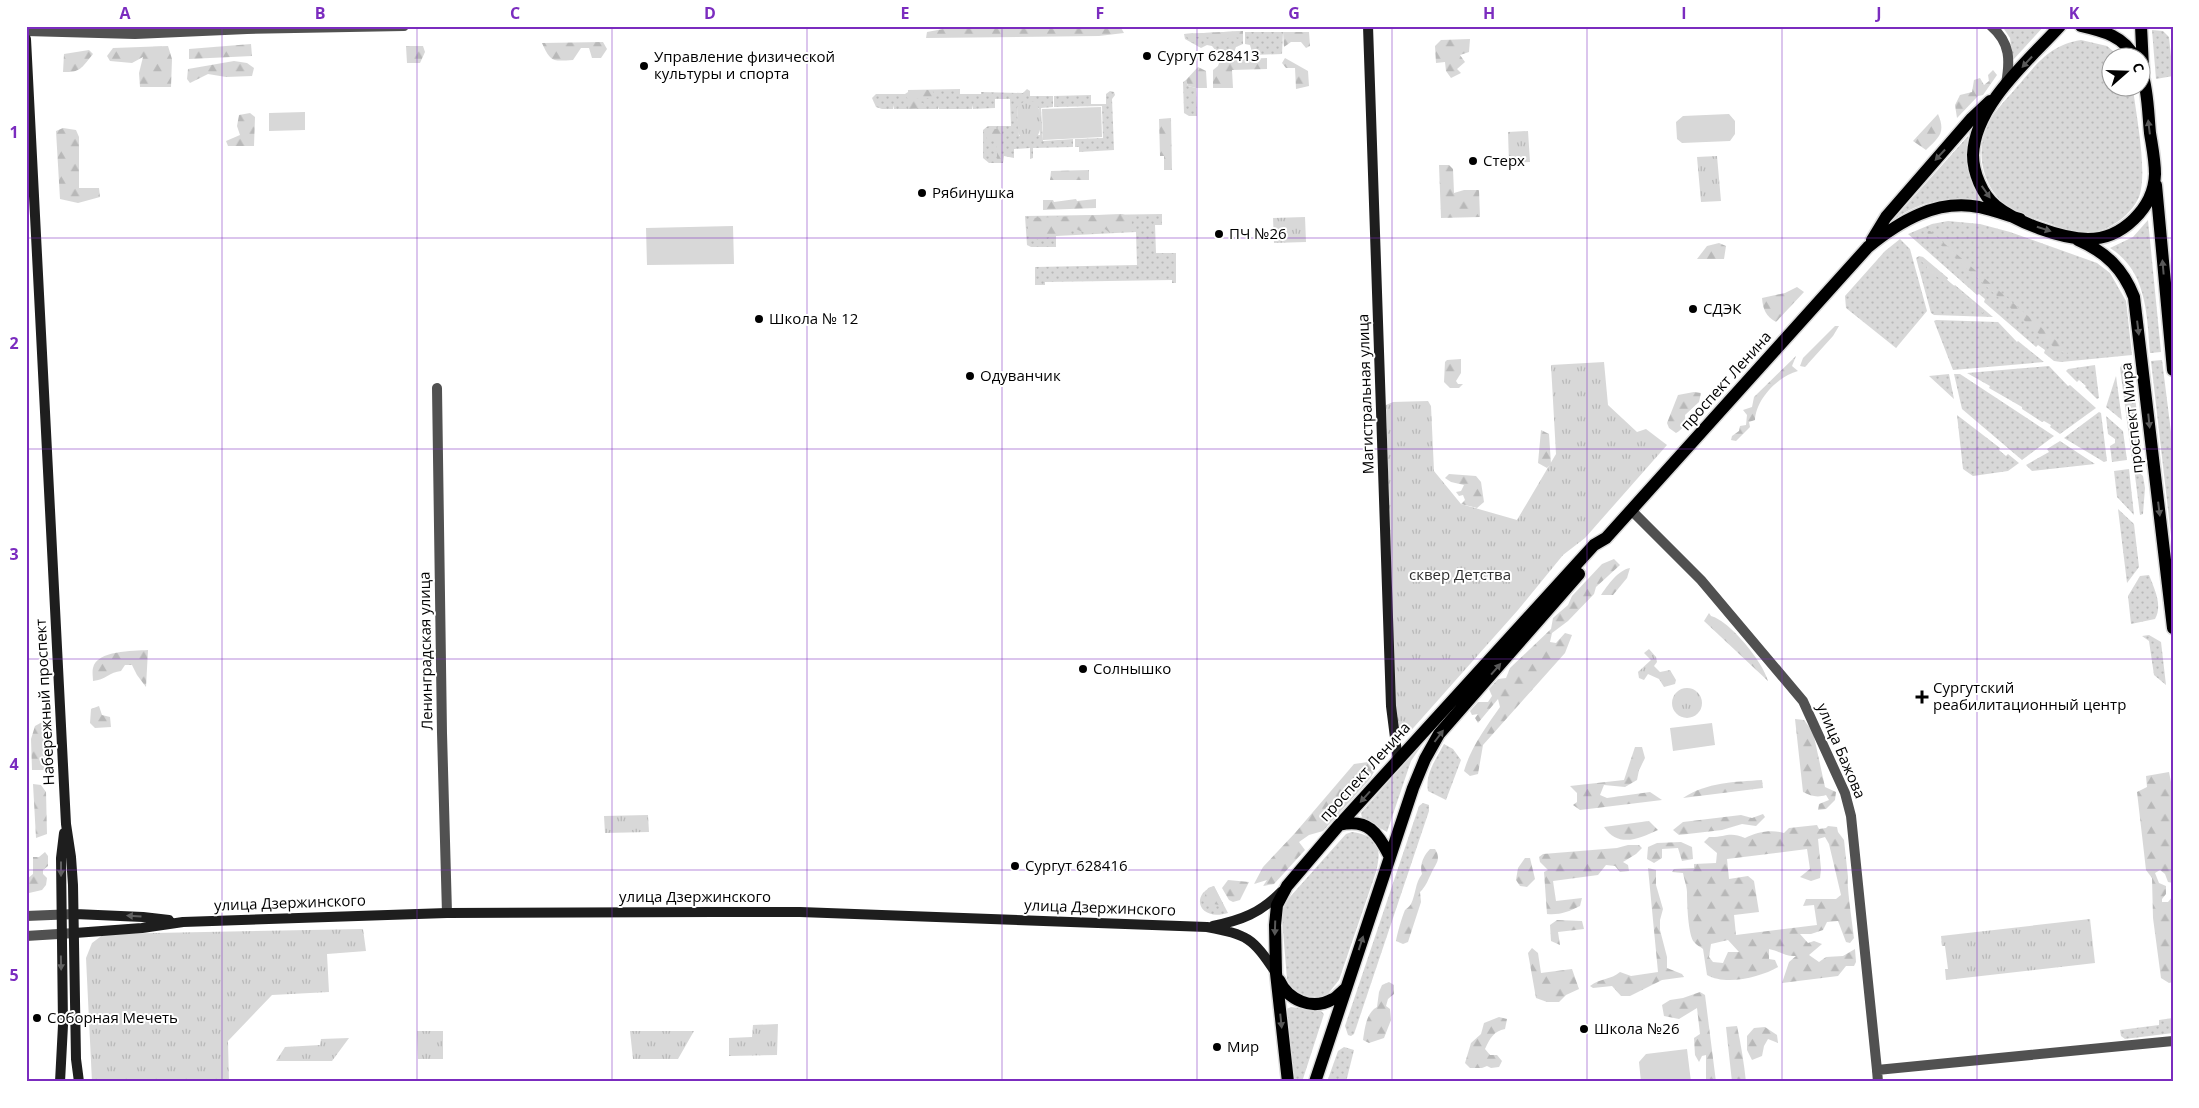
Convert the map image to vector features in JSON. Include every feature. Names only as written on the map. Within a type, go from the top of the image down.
[{"type":"main road","name":"Магистральная улица","points":[[1368,26],[1391,706],[1398,761]]},
{"type":"main road","points":[[2060,26],[1994,98],[1979,130],[1973,156],[1977,178],[1983,190],[1995,206],[2020,219],[2069,236],[2088,239],[2101,237],[2128,225],[2147,203],[2155,175]]},
{"type":"main road","points":[[2081,26],[2106,32],[2117,37],[2129,48]]},
{"type":"main road","points":[[2141,26],[2142,48]]},
{"type":"main road","name":"Набережный проспект","points":[[26,39],[66,824],[72,857],[76,933],[76,1059],[79,1082]]},
{"type":"main road","name":"проспект Ленина","points":[[1288,1082],[1276,973],[1276,912],[1277,905],[1287,886],[1339,825],[1594,546],[1606,538],[1868,246],[1886,217],[1972,118],[1994,98]]},
{"type":"main road","points":[[2146,98],[2155,175],[2173,370]]},
{"type":"main road","name":"проспект Ленина","points":[[1868,246],[1894,226],[1932,210],[1952,206],[1978,207],[2020,219]]},
{"type":"main road","name":"проспект Мира","points":[[2069,236],[2104,253],[2118,266],[2134,296],[2173,628]]},
{"type":"main road","name":"проспект Ленина","points":[[1315,1082],[1416,779],[1431,746],[1439,734],[1600,551],[1606,538]]},
{"type":"main road","points":[[1339,825],[1353,822],[1364,825],[1379,836],[1390,857]]},
{"type":"main road","name":"Набережный проспект","points":[[60,1082],[63,1025],[60,858],[66,824]]},
{"type":"main road","name":"улица Дзержинского","points":[[1207,927],[1227,923],[1252,914],[1266,906],[1287,886]]},
{"type":"main road","name":"улица Дзержинского","points":[[76,933],[142,928],[183,922],[447,913],[800,912],[1207,927],[1238,933],[1250,940],[1260,949],[1276,973]]},
{"type":"main road","name":"улица Дзержинского","points":[[74,914],[143,917],[183,922]]},
{"type":"main road","points":[[1276,973],[1283,988],[1291,997],[1304,1002],[1321,1003],[1332,1000],[1345,989]]},
{"type":"street","points":[[26,31],[135,34],[247,29],[404,26]]},
{"type":"street","points":[[1991,26],[2000,33],[2007,47],[2010,62],[2006,85]]},
{"type":"street","name":"Ленинградская улица","points":[[437,388],[442,733],[447,913]]},
{"type":"street","name":"улица Бажова","points":[[1631,510],[1701,580],[1803,701],[1845,792],[1851,816],[1878,1082]]},
{"type":"street","points":[[26,916],[74,914]]},
{"type":"street","points":[[26,936],[76,933]]},
{"type":"street","points":[[1877,1070],[2173,1041]]},
{"type":"green space","points":[[1120,26],[1124,33],[1099,36],[926,38],[927,32],[954,27]]},
{"type":"green space","points":[[2002,26],[2044,26],[2013,60],[2010,38]]},
{"type":"green space","points":[[2152,30],[2163,31],[2169,37],[2173,76],[2156,79]]},
{"type":"green space","points":[[1243,31],[1243,44],[1236,47],[1233,55],[1220,56],[1212,46],[1207,45],[1201,48],[1185,39],[1184,34]]},
{"type":"green space","points":[[1243,31],[1243,38],[1230,37],[1223,41],[1196,37],[1193,43],[1184,34]]},
{"type":"green space","points":[[1245,32],[1283,32],[1282,54],[1253,55],[1250,45],[1245,44]]},
{"type":"green space","points":[[1283,32],[1309,32],[1310,46],[1306,48],[1301,42],[1291,42],[1284,47]]},
{"type":"green space","points":[[1470,39],[1469,52],[1460,55],[1465,62],[1457,69],[1461,73],[1451,78],[1446,71],[1445,62],[1436,63],[1435,46],[1441,40]]},
{"type":"green space","points":[[2081,40],[2109,48],[2102,48],[2102,98],[2134,98],[2142,159],[2139,197],[2122,219],[2096,232],[2077,233],[2065,230],[2016,212],[2006,205],[1991,188],[1983,166],[1982,143],[1991,119],[2044,57],[2060,46]]},
{"type":"green space","points":[[603,42],[607,49],[601,58],[592,58],[589,48],[581,48],[573,60],[561,61],[550,57],[542,43]]},
{"type":"green space","points":[[251,44],[252,56],[189,59],[189,49]]},
{"type":"green space","points":[[168,46],[172,59],[171,87],[140,87],[139,73],[143,57],[132,63],[110,61],[107,56],[113,48]]},
{"type":"green space","points":[[406,46],[423,46],[425,52],[420,63],[407,63]]},
{"type":"green space","points":[[89,50],[93,54],[81,68],[63,72],[64,54]]},
{"type":"green space","points":[[1267,58],[1267,69],[1232,70],[1233,88],[1213,88],[1213,70],[1218,66],[1220,60]]},
{"type":"green space","points":[[1285,58],[1308,71],[1309,86],[1296,89],[1295,68],[1286,68],[1282,63]]},
{"type":"green space","points":[[234,61],[247,63],[254,68],[252,76],[226,77],[208,74],[190,83],[187,79],[188,69]]},
{"type":"green space","points":[[1198,67],[1206,71],[1207,88],[1188,86],[1186,80]]},
{"type":"green space","points":[[1993,70],[1997,75],[1983,95],[1978,96],[1957,118],[1955,105],[1960,95],[1972,92],[1974,80],[1980,78],[1984,85],[1989,81],[1988,75]]},
{"type":"green space","points":[[1186,80],[1188,86],[1196,88],[1197,116],[1189,116],[1184,113],[1183,82]]},
{"type":"green space","points":[[960,89],[960,94],[981,94],[981,92],[1023,93],[1027,89],[1030,91],[1030,96],[1053,96],[1053,107],[1041,108],[1043,141],[1073,139],[1073,147],[1033,148],[1033,158],[1030,159],[1030,148],[1014,149],[1014,158],[1004,156],[1003,163],[989,163],[983,158],[983,130],[988,126],[1011,126],[1010,99],[995,99],[995,108],[973,109],[973,105],[972,109],[939,109],[939,106],[938,109],[894,109],[894,105],[893,109],[882,109],[876,107],[872,98],[876,94],[908,94],[908,90]],"holes":[[[1017,107],[1039,108],[1040,135],[1019,136]]]},
{"type":"green space","points":[[911,90],[932,90],[935,95],[933,98],[914,99],[914,101],[923,103],[923,108],[908,109],[909,102],[905,94]]},
{"type":"green space","points":[[1110,91],[1114,92],[1115,95],[1112,99],[1114,150],[1079,152],[1079,147],[1075,147],[1075,139],[1103,138],[1102,106],[1054,107],[1054,96],[1091,95],[1091,104],[1106,104],[1106,94]]},
{"type":"green space","points":[[1026,100],[1035,102],[1041,121],[1035,139],[1029,141],[1021,139],[1018,132],[1017,107]]},
{"type":"green space","points":[[1101,107],[1102,137],[1043,140],[1042,109]]},
{"type":"green space","points":[[305,112],[305,130],[269,131],[269,113]]},
{"type":"green space","points":[[250,113],[255,117],[254,146],[228,146],[226,141],[240,135],[237,126],[239,115]]},
{"type":"green space","points":[[1729,114],[1735,121],[1735,134],[1730,141],[1682,143],[1677,139],[1676,122],[1683,116]]},
{"type":"green space","points":[[1938,114],[1941,126],[1940,134],[1926,150],[1913,141]]},
{"type":"green space","points":[[1171,118],[1172,170],[1164,170],[1164,156],[1160,156],[1159,119]]},
{"type":"green space","points":[[999,126],[1002,127],[1001,163],[997,159],[997,151],[994,152],[991,149],[997,147],[997,139],[988,140],[984,134],[986,128],[996,129]]},
{"type":"green space","points":[[63,128],[76,130],[79,137],[79,188],[99,188],[100,197],[78,203],[60,199],[56,131]]},
{"type":"green space","points":[[1528,131],[1530,162],[1509,163],[1508,132]]},
{"type":"green space","points":[[1968,136],[1969,172],[1975,188],[1986,203],[1960,200],[1937,201],[1915,208],[1893,220]]},
{"type":"green space","points":[[1717,156],[1721,201],[1701,202],[1697,157]]},
{"type":"green space","points":[[1439,165],[1449,165],[1453,169],[1454,193],[1464,190],[1479,190],[1480,217],[1441,218]]},
{"type":"green space","points":[[1089,170],[1089,180],[1050,180],[1051,171]]},
{"type":"green space","points":[[1076,199],[1077,201],[1096,199],[1096,208],[1043,210],[1043,200],[1053,200],[1054,202]]},
{"type":"green space","points":[[1122,214],[1132,220],[1131,230],[1110,233],[1105,229],[1089,233],[1081,232],[1073,227],[1064,234],[1035,240],[1029,234],[1027,223],[1032,218]]},
{"type":"green space","points":[[1162,214],[1162,225],[1155,225],[1156,253],[1176,253],[1176,283],[1172,283],[1172,280],[1045,282],[1045,285],[1035,285],[1035,267],[1137,265],[1136,232],[1056,236],[1056,247],[1031,247],[1027,245],[1025,216]]},
{"type":"green space","points":[[1305,217],[1306,242],[1274,243],[1273,218]]},
{"type":"green space","points":[[2148,220],[2161,352],[2150,353],[2146,309],[2138,281],[2122,258],[2110,248],[2133,237]]},
{"type":"green space","points":[[1948,221],[1980,224],[2010,232],[2097,263],[2110,273],[2126,301],[2132,355],[2061,362],[2054,361],[2044,353],[2045,350],[2038,345],[2036,347],[1984,302],[1985,299],[1979,294],[1977,295],[1908,234],[1932,224]]},
{"type":"green space","points":[[733,226],[734,264],[647,265],[646,228]]},
{"type":"green space","points":[[1925,231],[1930,231],[2067,350],[2068,354],[2058,351]]},
{"type":"green space","points":[[1900,239],[1910,249],[1927,311],[1896,348],[1846,308],[1845,296],[1885,251]]},
{"type":"green space","points":[[1719,243],[1726,246],[1724,259],[1697,259],[1707,246]]},
{"type":"green space","points":[[1919,256],[1923,257],[1948,278],[1947,280],[1954,286],[1993,317],[1934,315],[1931,313],[1916,258]]},
{"type":"green space","points":[[1921,258],[1984,311],[1983,313],[1971,309],[1971,305],[1935,275],[1927,274],[1927,266],[1922,262]]},
{"type":"green space","points":[[1797,287],[1804,292],[1776,322],[1767,315],[1762,298],[1785,293]]},
{"type":"green space","points":[[1934,321],[1998,322],[2017,342],[2044,362],[1953,370]]},
{"type":"green space","points":[[1835,326],[1839,326],[1833,336],[1805,367],[1800,366],[1803,358]]},
{"type":"green space","points":[[1796,356],[1792,366],[1798,371],[1783,378],[1769,390],[1759,404],[1755,420],[1749,422],[1750,427],[1736,441],[1731,440],[1732,436],[1739,431],[1740,426],[1746,425],[1747,415],[1743,410],[1752,407],[1754,397]]},
{"type":"green space","points":[[1461,359],[1461,373],[1456,381],[1458,384],[1463,384],[1459,388],[1450,388],[1444,382],[1445,362],[1447,360]]},
{"type":"green space","points":[[2162,360],[2173,448],[2173,553],[2151,361]]},
{"type":"green space","name":"сквер Детства","points":[[1604,362],[1608,405],[1637,432],[1646,429],[1667,445],[1585,538],[1563,555],[1518,610],[1407,735],[1399,734],[1395,709],[1386,405],[1393,402],[1428,401],[1431,406],[1434,471],[1461,504],[1517,520],[1556,454],[1551,365]]},
{"type":"green space","points":[[2131,363],[2141,447],[2137,455],[2132,459],[2120,368],[2122,364]]},
{"type":"green space","points":[[2095,365],[2099,398],[2097,399],[2086,386],[2079,380],[2077,382],[2066,371],[2068,369]]},
{"type":"green space","points":[[2049,366],[2068,386],[2070,385],[2096,408],[2060,434],[2050,427],[2051,425],[2044,421],[2042,422],[2022,409],[2022,407],[1989,388],[1990,386],[1967,373]]},
{"type":"green space","points":[[1949,374],[1954,399],[1929,376]]},
{"type":"green space","points":[[1954,374],[1960,374],[2054,436],[2022,460],[1962,409]]},
{"type":"green space","points":[[2116,376],[2122,420],[2106,407]]},
{"type":"green space","points":[[1694,392],[1701,393],[1699,402],[1685,415],[1684,426],[1676,433],[1669,428],[1667,423],[1678,395]]},
{"type":"green space","points":[[2099,412],[2101,413],[2107,461],[2104,462],[2064,438]]},
{"type":"green space","points":[[1957,415],[2000,448],[1999,450],[2006,456],[2008,454],[2019,463],[2008,471],[1973,476],[1963,469]]},
{"type":"green space","points":[[2106,416],[2123,431],[2127,460],[2112,462],[2110,446],[2115,443],[2115,439],[2108,434]]},
{"type":"green space","points":[[1541,430],[1549,434],[1551,464],[1547,468],[1538,463]]},
{"type":"green space","points":[[2060,441],[2095,464],[2032,471],[2026,465],[2049,452],[2047,449]]},
{"type":"green space","points":[[2134,468],[2143,476],[2145,488],[2143,514],[2140,515]]},
{"type":"green space","points":[[2129,469],[2134,515],[2117,497],[2114,471]]},
{"type":"green space","points":[[1449,474],[1476,476],[1481,482],[1484,502],[1477,508],[1461,504],[1465,500],[1463,495],[1459,496],[1456,492],[1461,491],[1464,485],[1451,482],[1445,478]]},
{"type":"green space","points":[[2118,509],[2134,524],[2139,567],[2127,583]]},
{"type":"green space","points":[[1614,559],[1620,565],[1596,587],[1594,594],[1568,621],[1552,633],[1550,642],[1556,643],[1565,633],[1572,635],[1565,653],[1483,745],[1478,774],[1470,776],[1464,771],[1467,762],[1479,738],[1500,707],[1498,699],[1478,723],[1475,718],[1478,714],[1472,715],[1470,711],[1478,702],[1488,702],[1492,696],[1489,689],[1498,679],[1506,678],[1510,668],[1551,629],[1553,618],[1568,605],[1572,596],[1602,564]]},
{"type":"green space","points":[[1630,568],[1627,578],[1613,595],[1601,595],[1617,575]]},
{"type":"green space","points":[[2149,575],[2157,597],[2157,614],[2155,619],[2131,624],[2128,596],[2140,576]]},
{"type":"green space","points":[[1709,613],[1711,616],[1719,619],[1745,643],[1760,664],[1768,681],[1704,621]]},
{"type":"green space","points":[[2149,635],[2161,642],[2166,685],[2154,675],[2149,641],[2142,636]]},
{"type":"green space","points":[[1649,649],[1656,657],[1657,662],[1654,666],[1660,672],[1670,670],[1676,680],[1675,684],[1664,687],[1659,679],[1648,674],[1644,680],[1639,678],[1638,672],[1651,660],[1644,653]]},
{"type":"green space","points":[[148,650],[146,687],[132,665],[125,665],[121,671],[93,681],[93,668],[101,658],[125,651]]},
{"type":"green space","points":[[1687,688],[1698,692],[1702,703],[1698,714],[1687,718],[1676,714],[1672,703],[1676,692]]},
{"type":"green space","points":[[99,706],[102,715],[110,717],[111,727],[95,728],[90,723],[91,709]]},
{"type":"green space","points":[[1795,719],[1804,720],[1813,732],[1825,787],[1836,792],[1835,800],[1826,809],[1818,810],[1819,804],[1829,800],[1826,795],[1814,796],[1803,792]]},
{"type":"green space","points":[[44,721],[50,724],[50,767],[45,770],[32,770],[31,739],[35,726]]},
{"type":"green space","points":[[1712,723],[1715,745],[1673,751],[1670,728]]},
{"type":"green space","points":[[1428,736],[1411,761],[1387,832],[1362,818],[1361,813]]},
{"type":"green space","points":[[1444,744],[1453,749],[1461,760],[1446,800],[1428,791],[1427,785],[1432,767]]},
{"type":"green space","points":[[1635,747],[1642,747],[1645,758],[1639,770],[1637,780],[1625,787],[1604,785],[1600,795],[1607,798],[1650,792],[1662,800],[1580,810],[1573,805],[1577,802],[1577,793],[1570,786],[1624,780]]},
{"type":"green space","points":[[1368,762],[1376,768],[1370,779],[1323,831],[1309,835],[1299,842],[1305,850],[1274,884],[1263,886],[1267,880],[1254,884],[1263,867],[1354,764]]},
{"type":"green space","points":[[2169,772],[2173,792],[2173,883],[2168,882],[2165,874],[2160,870],[2155,873],[2159,883],[2166,886],[2166,894],[2162,902],[2168,902],[2173,896],[2173,982],[2169,983],[2161,978],[2153,918],[2152,878],[2146,870],[2137,792],[2147,787],[2146,776]]},
{"type":"green space","points":[[1762,780],[1763,788],[1683,798],[1711,786],[1731,782]]},
{"type":"green space","points":[[33,784],[41,785],[46,792],[47,834],[36,838]]},
{"type":"green space","points":[[1423,803],[1429,805],[1429,811],[1354,1034],[1351,1036],[1348,1035],[1345,1026],[1419,806]]},
{"type":"green space","points":[[1763,814],[1765,817],[1756,826],[1742,824],[1722,830],[1679,835],[1673,830],[1683,822],[1741,815],[1752,818]]},
{"type":"green space","points":[[648,815],[649,832],[605,833],[604,816]]},
{"type":"green space","points":[[1649,821],[1658,830],[1629,840],[1616,838],[1604,827]]},
{"type":"green space","points":[[1817,825],[1819,829],[1828,826],[1837,827],[1844,840],[1854,938],[1850,943],[1846,942],[1838,921],[1827,922],[1823,930],[1811,934],[1800,934],[1808,943],[1814,941],[1822,944],[1809,955],[1819,962],[1826,957],[1843,956],[1855,949],[1856,962],[1854,966],[1846,966],[1838,976],[1782,983],[1789,962],[1796,956],[1789,956],[1769,949],[1769,959],[1775,960],[1778,967],[1771,971],[1753,977],[1733,980],[1724,980],[1707,975],[1703,949],[1694,942],[1690,933],[1687,890],[1683,873],[1672,872],[1674,869],[1694,868],[1694,864],[1716,863],[1717,853],[1704,842],[1709,837],[1731,835],[1745,838],[1764,832],[1784,833],[1789,828]],"holes":[[[1825,837],[1829,844],[1841,895],[1836,899],[1806,899],[1803,906],[1814,905],[1817,925],[1736,935],[1734,915],[1759,912],[1754,881],[1748,876],[1729,879],[1727,859],[1807,849],[1810,869],[1800,877],[1811,881],[1820,878],[1818,839]],[[1728,940],[1739,952],[1728,952],[1723,963],[1713,962],[1709,957],[1711,944]]]},
{"type":"green space","points":[[1352,832],[1368,837],[1376,844],[1379,856],[1376,872],[1339,980],[1327,995],[1318,997],[1299,994],[1292,988],[1287,979],[1282,918],[1283,909],[1289,898],[1346,834]]},
{"type":"green space","points":[[1681,842],[1692,847],[1693,859],[1682,861],[1678,848],[1662,849],[1662,858],[1654,863],[1647,859],[1648,847],[1657,843]]},
{"type":"green space","points":[[1639,845],[1642,848],[1623,862],[1628,865],[1629,871],[1620,872],[1615,866],[1606,865],[1598,875],[1553,881],[1556,901],[1582,898],[1580,906],[1576,908],[1560,913],[1547,914],[1544,872],[1548,870],[1540,862],[1539,857],[1543,854],[1617,848]]},
{"type":"green space","points":[[1430,849],[1435,849],[1438,856],[1437,862],[1424,888],[1420,892],[1421,902],[1408,942],[1403,944],[1396,941],[1400,926],[1405,910],[1411,904],[1422,874],[1423,860]]},
{"type":"green space","points":[[45,852],[48,856],[48,866],[43,870],[43,874],[47,878],[46,885],[42,890],[29,893],[27,879],[33,874],[33,857],[39,857]]},
{"type":"green space","points":[[1525,858],[1530,858],[1535,879],[1527,887],[1520,886],[1516,880],[1518,868]]},
{"type":"green space","points":[[1648,868],[1656,870],[1656,885],[1663,909],[1660,930],[1667,957],[1667,968],[1682,974],[1684,977],[1662,980],[1630,996],[1621,996],[1612,986],[1593,988],[1590,986],[1620,972],[1631,976],[1658,972]]},
{"type":"green space","points":[[1228,880],[1249,882],[1240,900],[1233,902],[1229,900],[1222,888]]},
{"type":"green space","points":[[1214,886],[1228,913],[1210,914],[1204,911],[1201,906],[1200,900],[1202,895],[1206,890]]},
{"type":"green space","points":[[1214,886],[1224,906],[1214,904],[1210,907],[1203,901],[1208,888]]},
{"type":"green space","points":[[2090,919],[2095,963],[1946,980],[1945,969],[1948,969],[1945,946],[1942,946],[1941,936]]},
{"type":"green space","points":[[1557,920],[1582,921],[1584,929],[1558,932],[1560,945],[1551,941],[1550,925]]},
{"type":"green space","points":[[363,929],[366,951],[327,954],[329,992],[272,995],[228,1041],[229,1082],[92,1082],[86,958],[92,943],[104,934]]},
{"type":"green space","points":[[1532,948],[1538,953],[1541,973],[1572,969],[1579,989],[1566,995],[1559,1002],[1547,1002],[1536,998],[1528,953]]},
{"type":"green space","points":[[1389,982],[1394,985],[1394,994],[1388,999],[1386,1006],[1390,1009],[1391,1020],[1384,1038],[1369,1043],[1363,1040],[1367,1021],[1370,1013],[1377,1007],[1382,985]]},
{"type":"green space","points":[[1700,992],[1705,995],[1716,1082],[1706,1082],[1706,1055],[1702,1056],[1699,1062],[1695,1055],[1694,1038],[1700,1034],[1697,1008],[1679,1019],[1664,1016],[1662,1005],[1670,1000]]},
{"type":"green space","points":[[1291,1007],[1321,1011],[1324,1014],[1302,1082],[1293,1082],[1287,1009]]},
{"type":"green space","points":[[1499,1017],[1507,1019],[1505,1029],[1498,1031],[1493,1036],[1485,1049],[1490,1055],[1497,1055],[1502,1061],[1499,1067],[1470,1068],[1465,1063],[1471,1043],[1481,1034],[1484,1023]]},
{"type":"green space","points":[[2173,1018],[2173,1033],[2125,1039],[2121,1036],[2120,1030],[2159,1025],[2159,1020]]},
{"type":"green space","points":[[778,1024],[777,1055],[729,1056],[729,1038],[752,1037],[753,1025]]},
{"type":"green space","points":[[1737,1026],[1746,1082],[1732,1082],[1726,1027]]},
{"type":"green space","points":[[1765,1027],[1777,1035],[1778,1043],[1768,1039],[1762,1056],[1752,1060],[1747,1050],[1747,1036],[1754,1028]]},
{"type":"green space","points":[[417,1031],[443,1031],[443,1059],[418,1059]]},
{"type":"green space","points":[[630,1031],[694,1031],[678,1059],[633,1059]]},
{"type":"green space","points":[[349,1038],[332,1061],[276,1061],[285,1047],[320,1045],[321,1039]]},
{"type":"green space","points":[[1344,1047],[1354,1050],[1346,1082],[1327,1082],[1338,1051]]},
{"type":"green space","points":[[1687,1049],[1691,1082],[1641,1082],[1639,1062],[1646,1054]]},
{"type":"place","name":"Сургут 628413","points":[[1147,56]]},
{"type":"place","name":"Управление физической культуры и спорта","points":[[644,66]]},
{"type":"place","name":"Стерх","points":[[1473,161]]},
{"type":"place","name":"Рябинушка","points":[[922,193]]},
{"type":"place","name":"ПЧ №26","points":[[1219,234]]},
{"type":"place","name":"СДЭК","points":[[1693,309]]},
{"type":"place","name":"Школа № 12","points":[[759,319]]},
{"type":"place","name":"Одуванчик","points":[[970,376]]},
{"type":"place","name":"Солнышко","points":[[1083,669]]},
{"type":"place","name":"Сургутский реабилитационный центр","points":[[1922,697]]},
{"type":"place","name":"Сургут 628416","points":[[1015,866]]},
{"type":"place","name":"Соборная Мечеть","points":[[37,1018]]},
{"type":"place","name":"Школа №26","points":[[1584,1029]]},
{"type":"place","name":"Мир","points":[[1217,1047]]}]
